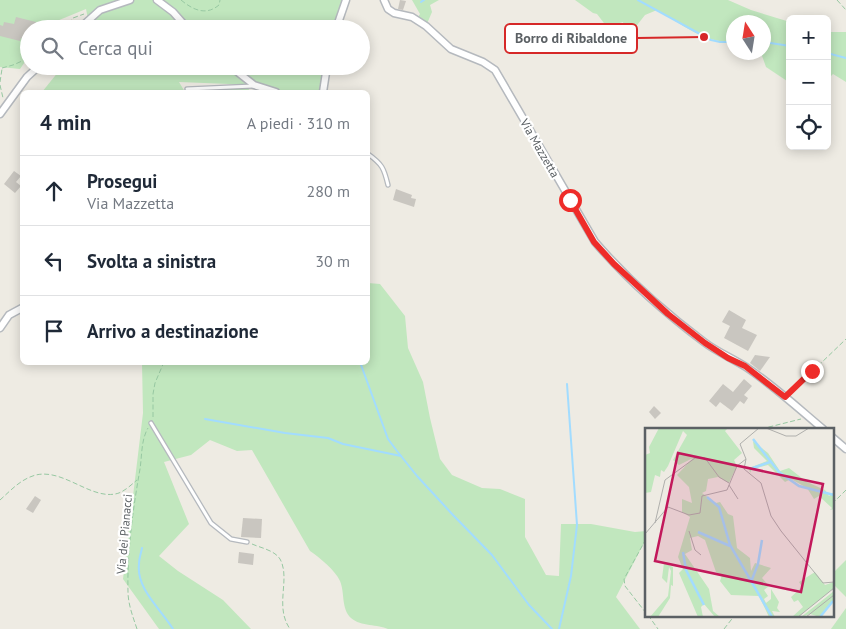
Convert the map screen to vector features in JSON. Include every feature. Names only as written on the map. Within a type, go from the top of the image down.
[{"type":"street","points":[[89,20],[100,10],[130,0]]},
{"type":"street","points":[[157,0],[180,20]]},
{"type":"street","points":[[339,20],[346,0]]},
{"type":"street","name":"Via Mazzetta","points":[[384,0],[388,8],[426,26],[452,49],[483,62],[496,70],[594,242],[614,264],[668,314],[728,358],[745,366],[822,428]]},
{"type":"street","points":[[2,111],[29,75]]},
{"type":"street","points":[[241,75],[254,86],[269,90]]},
{"type":"street","points":[[323,90],[326,75]]},
{"type":"street","points":[[0,328],[10,315],[20,309]]},
{"type":"street","points":[[834,439],[846,449]]},
{"type":"lane","points":[[187,90],[254,86]]},
{"type":"lane","points":[[370,156],[380,163],[386,174],[388,185]]},
{"type":"lane","points":[[151,423],[211,523],[231,539],[247,542]]},
{"type":"path","points":[[181,0],[198,11],[213,10],[219,5],[220,0]]},
{"type":"path","points":[[837,0],[846,10]]},
{"type":"path","points":[[71,20],[87,14]]},
{"type":"path","points":[[2,68],[20,61]]},
{"type":"path","points":[[0,65],[2,68],[0,83],[2,111]]},
{"type":"path","points":[[785,397],[846,339]]},
{"type":"path","points":[[765,428],[809,417]]},
{"type":"path","name":"Via dei Pianacci","points":[[0,500],[8,491],[32,476],[48,474],[102,494],[115,494],[123,491],[138,479],[130,551],[128,591],[129,602],[137,629]]},
{"type":"path","points":[[834,502],[846,490]]},
{"type":"path","points":[[645,541],[624,580],[625,586],[645,611]]},
{"type":"path","points":[[247,542],[272,552],[280,559],[283,572],[281,601],[286,623],[290,629]]},
{"type":"path","points":[[648,616],[658,629]]},
{"type":"path","points":[[724,629],[733,616]]},
{"type":"green space","points":[[0,0],[344,0],[338,20],[88,20],[86,9],[59,20],[20,20],[20,69],[0,67]]},
{"type":"green space","points":[[412,0],[439,0],[430,5],[432,12],[426,26],[416,20],[420,14]]},
{"type":"green space","points":[[575,0],[728,0],[767,15],[726,15],[726,41],[712,39],[694,32],[657,10],[645,15],[627,38],[623,22],[607,27],[597,14]]},
{"type":"green space","points":[[771,16],[786,21],[786,80],[766,67],[764,60],[771,60]]},
{"type":"green space","points":[[831,32],[846,32],[846,82],[833,74],[831,76]]},
{"type":"green space","points":[[56,75],[326,75],[323,90],[270,90],[254,85],[179,82],[184,90],[44,90]]},
{"type":"green space","points":[[246,86],[249,90],[202,90],[205,88]]},
{"type":"green space","points":[[370,283],[380,284],[405,316],[408,348],[423,382],[440,459],[452,475],[482,488],[500,489],[525,499],[525,537],[546,575],[559,576],[561,524],[591,524],[635,532],[645,531],[645,541],[616,597],[640,629],[388,629],[355,621],[348,614],[344,606],[338,577],[327,564],[310,551],[252,450],[237,451],[210,440],[191,455],[164,462],[189,524],[159,556],[178,571],[223,600],[251,629],[159,629],[123,579],[143,413],[142,365],[370,365]]},
{"type":"green space","points":[[846,560],[846,597],[834,585],[834,572]]},
{"type":"green space","points":[[846,608],[846,629],[831,629]]},
{"type":"building","points":[[400,0],[406,1],[403,10],[398,9]]},
{"type":"building","points":[[16,17],[28,20],[20,20],[20,41],[0,36],[0,25],[3,26],[4,22],[14,24]]},
{"type":"building","points":[[14,171],[20,175],[16,182],[20,187],[15,193],[4,184]]},
{"type":"building","points":[[396,189],[412,195],[411,198],[416,199],[414,207],[393,200]]},
{"type":"building","points":[[729,310],[746,320],[742,328],[757,335],[748,351],[724,338],[730,326],[722,322]]},
{"type":"building","points":[[755,355],[770,357],[760,371],[750,363]]},
{"type":"building","points":[[744,379],[752,386],[744,395],[748,398],[744,404],[740,401],[732,411],[720,402],[716,407],[709,401],[723,384],[733,392]]},
{"type":"building","points":[[654,406],[661,413],[655,419],[649,412]]},
{"type":"building","points":[[35,496],[41,500],[33,513],[26,509]]},
{"type":"building","points":[[243,518],[262,519],[261,538],[241,537]]},
{"type":"building","points":[[239,552],[254,554],[253,565],[238,563]]},
{"type":"waterway","points":[[638,0],[711,40],[726,42]]},
{"type":"waterway","points":[[771,43],[786,45]]},
{"type":"waterway","points":[[831,54],[846,58]]},
{"type":"waterway","points":[[361,365],[388,439],[417,476],[492,555],[529,605],[552,629]]},
{"type":"waterway","points":[[559,629],[571,576],[577,525],[567,384]]},
{"type":"waterway","points":[[205,419],[285,433],[328,438],[343,444],[401,456]]},
{"type":"waterway","points":[[142,548],[139,564],[141,582],[150,598],[173,629]]},
{"type":"place","name":"Borro di Ribaldone","points":[[704,37]]},
{"type":"route","points":[[570,200],[594,242],[614,264],[668,314],[705,343],[728,358],[745,366],[785,397],[812,371]]}]
